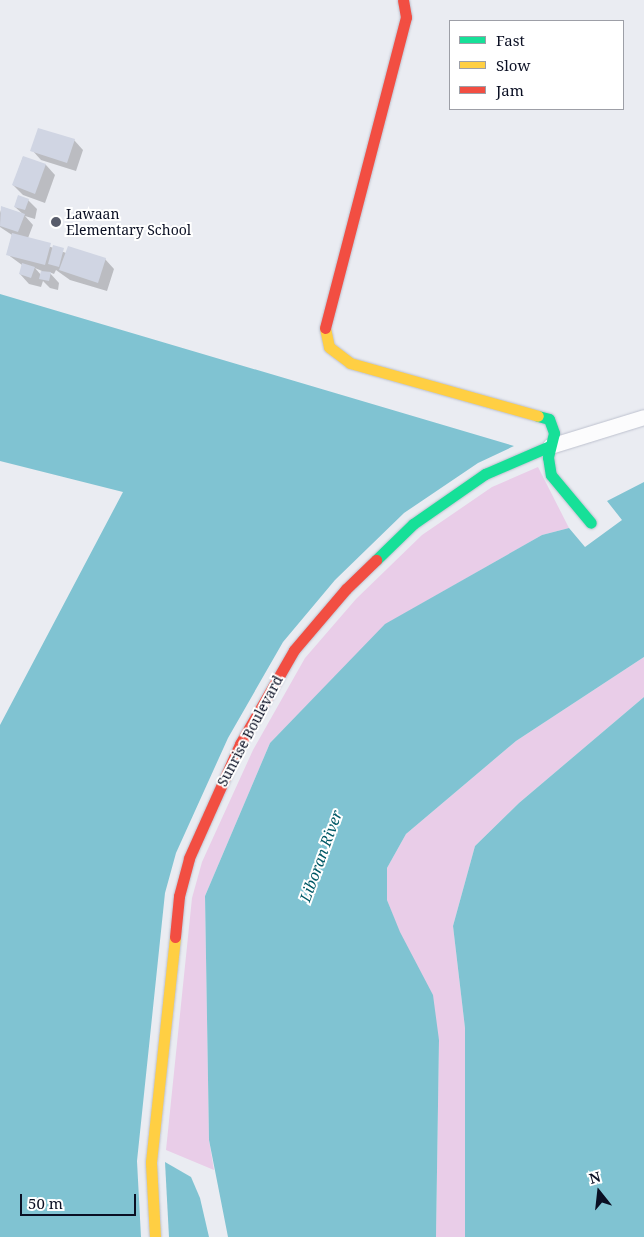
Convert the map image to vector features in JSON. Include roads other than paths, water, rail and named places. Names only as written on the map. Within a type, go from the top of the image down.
[{"type":"street","points":[[403,0],[406,17],[325,327],[325,337],[329,347],[350,363],[542,414],[554,426],[548,457],[552,475],[591,523]]},
{"type":"street","name":"Sunrise Boulevard","points":[[155,1237],[151,1162],[179,896],[189,858],[240,744],[294,650],[346,589],[413,524],[485,474],[550,446],[644,417]]},
{"type":"water","points":[[0,294],[514,446],[478,463],[404,513],[335,580],[283,642],[228,738],[176,853],[165,893],[137,1161],[141,1237],[0,1237],[0,725],[123,492],[0,461]]},
{"type":"water","name":"Liboran River","points":[[644,482],[644,657],[516,741],[406,834],[387,868],[387,900],[400,932],[433,995],[439,1040],[436,1237],[228,1237],[209,1140],[205,896],[270,743],[385,624],[542,535],[569,528],[585,547],[622,520],[607,501]]},
{"type":"water","points":[[644,697],[644,1237],[465,1237],[465,1028],[453,926],[475,846],[519,803]]},
{"type":"water","points":[[165,1162],[191,1177],[200,1198],[209,1237],[169,1237]]},
{"type":"place","name":"Lawaan Elementary School","points":[[56,222]]}]
